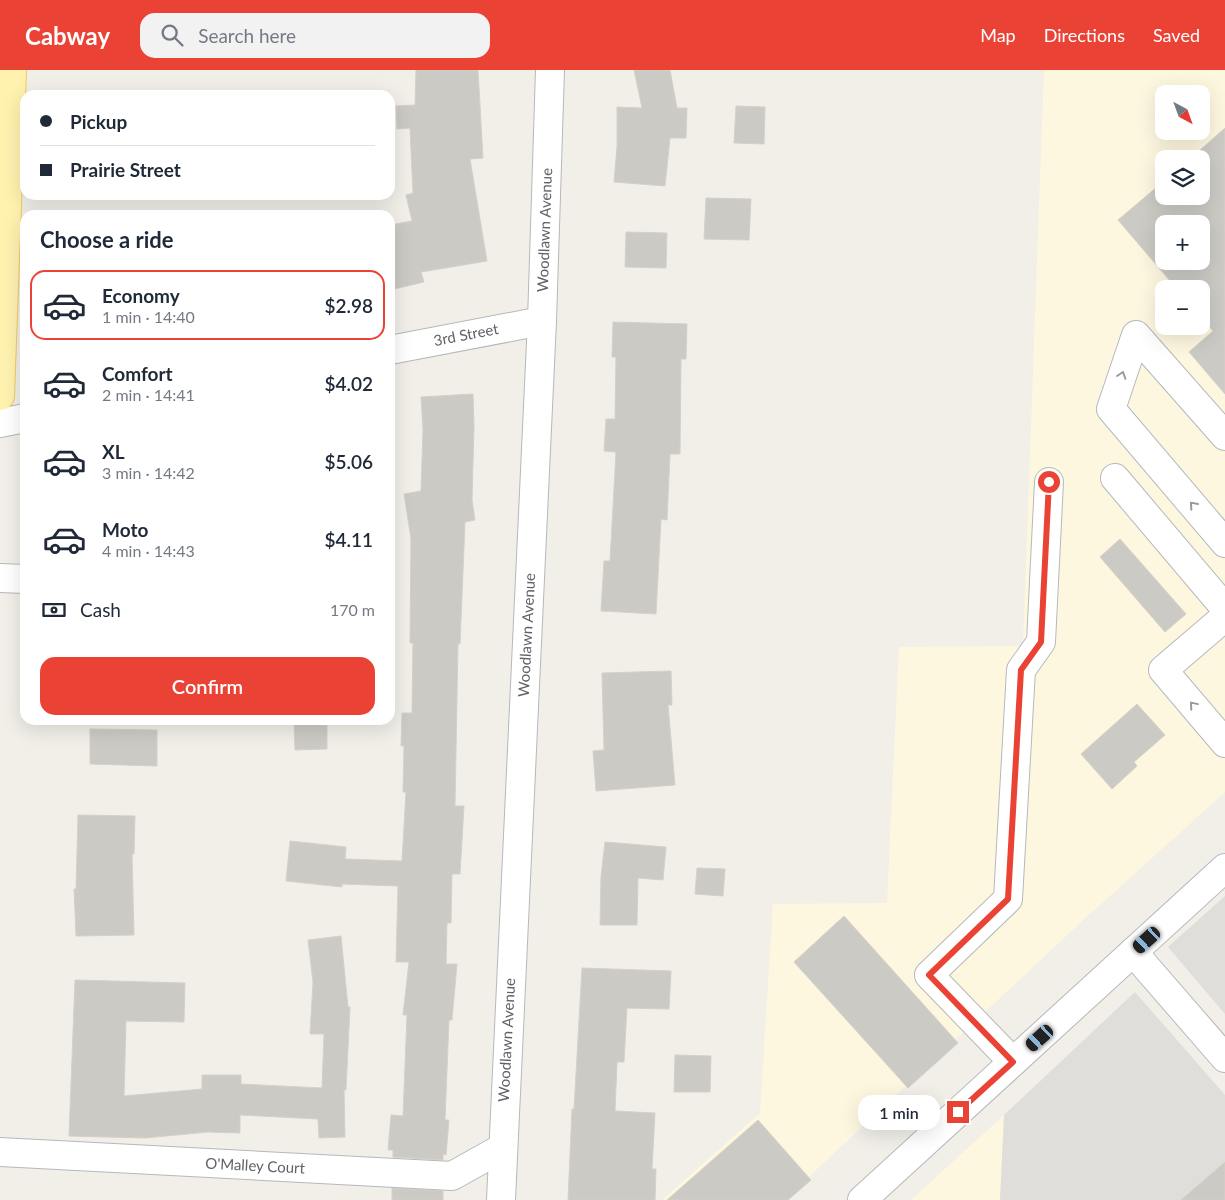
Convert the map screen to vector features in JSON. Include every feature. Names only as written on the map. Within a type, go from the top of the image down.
[{"type":"main road","points":[[0,396],[12,70]]},
{"type":"street","name":"Woodlawn Avenue","points":[[501,1200],[542,321],[550,70]]},
{"type":"street","name":"3rd Street","points":[[395,349],[542,321]]},
{"type":"street","points":[[1225,436],[1136,335],[1111,409],[1225,542]]},
{"type":"street","points":[[0,423],[20,419]]},
{"type":"street","points":[[1115,478],[1225,608]]},
{"type":"street","points":[[1013,1062],[929,975],[1008,899],[1021,670],[1041,642],[1049,482]]},
{"type":"street","points":[[0,578],[20,579]]},
{"type":"street","points":[[1225,617],[1163,670],[1225,743]]},
{"type":"street","points":[[862,1200],[1225,868]]},
{"type":"street","points":[[1134,952],[1225,1058]]},
{"type":"street","name":"O'Malley Court","points":[[0,1152],[452,1176],[502,1148]]},
{"type":"shaded area","points":[[1044,70],[1225,70],[1225,792],[1080,923],[784,1200],[662,1200],[760,1113],[773,904],[887,903],[899,647],[1023,646]]},
{"type":"shaded area","points":[[1225,896],[1225,1014],[1168,947]]},
{"type":"shaded area","points":[[1135,992],[1225,1095],[1225,1200],[1000,1200],[1004,1115]]},
{"type":"shaded area","points":[[1004,1115],[1000,1200],[911,1200]]},
{"type":"building","points":[[416,70],[478,70],[483,158],[470,159],[487,261],[421,272],[424,282],[395,289],[395,224],[412,221],[406,195],[413,193],[410,128],[397,129],[396,106],[415,105]]},
{"type":"building","points":[[634,70],[670,70],[677,108],[687,108],[686,138],[670,138],[665,186],[614,182],[617,147],[617,107],[642,108]]},
{"type":"building","points":[[736,106],[765,107],[764,144],[734,143]]},
{"type":"building","points":[[1225,128],[1225,394],[1189,352],[1213,331],[1210,328],[1210,280],[1169,280],[1161,270],[1210,270],[1210,215],[1155,215],[1155,263],[1118,220],[1155,189],[1155,205],[1210,205],[1210,150],[1200,150]]},
{"type":"building","points":[[706,198],[751,199],[749,240],[704,239]]},
{"type":"building","points":[[626,232],[667,233],[666,268],[625,267]]},
{"type":"building","points":[[613,322],[687,324],[686,359],[681,359],[680,454],[670,454],[667,520],[661,519],[656,614],[601,611],[604,561],[610,561],[616,452],[604,451],[606,419],[615,419],[616,357],[612,357]]},
{"type":"building","points":[[473,394],[472,500],[475,520],[465,522],[460,644],[458,644],[455,806],[464,806],[460,874],[452,874],[451,923],[447,923],[446,964],[457,964],[452,1020],[449,1020],[445,1120],[449,1120],[446,1155],[443,1154],[443,1160],[393,1157],[393,1150],[388,1150],[391,1115],[403,1116],[407,1015],[403,1015],[409,962],[396,962],[398,886],[342,884],[342,887],[286,881],[290,841],[346,847],[345,859],[402,861],[406,792],[403,792],[404,746],[401,746],[402,713],[412,713],[413,643],[410,643],[411,539],[404,494],[421,491],[423,430],[421,397]]},
{"type":"building","points":[[1120,539],[1186,614],[1165,632],[1100,557]]},
{"type":"building","points":[[671,671],[672,705],[668,705],[675,785],[596,791],[593,751],[604,750],[602,673]]},
{"type":"building","points":[[1137,704],[1165,735],[1134,762],[1137,766],[1112,789],[1081,754]]},
{"type":"building","points":[[294,725],[327,725],[327,749],[295,750]]},
{"type":"building","points":[[90,729],[157,730],[157,766],[90,764]]},
{"type":"building","points":[[78,815],[135,816],[134,854],[132,854],[134,935],[76,936],[74,889],[76,889]]},
{"type":"building","points":[[605,842],[666,847],[663,880],[638,878],[637,925],[600,925],[601,877]]},
{"type":"building","points":[[697,868],[725,869],[723,896],[695,894]]},
{"type":"building","points":[[844,916],[958,1043],[908,1088],[794,962]]},
{"type":"building","points":[[341,936],[348,1007],[350,1007],[346,1090],[344,1090],[345,1137],[319,1138],[318,1119],[240,1115],[240,1133],[208,1132],[145,1138],[69,1136],[75,980],[185,983],[184,1022],[126,1021],[124,1096],[202,1089],[202,1075],[241,1075],[241,1084],[322,1088],[324,1034],[310,1034],[313,982],[308,940]]},
{"type":"building","points":[[582,968],[671,971],[669,1009],[627,1008],[624,1062],[617,1062],[615,1111],[655,1113],[652,1169],[656,1169],[655,1200],[568,1200]]},
{"type":"building","points":[[675,1055],[711,1056],[710,1092],[674,1092]]},
{"type":"building","points":[[758,1120],[811,1180],[788,1200],[667,1200]]},
{"type":"building","points":[[1225,1162],[1225,1200],[1181,1200]]},
{"type":"building","points":[[392,1188],[443,1191],[443,1200],[392,1200]]},
{"type":"route","points":[[958,1112],[1013,1062],[929,975],[1008,899],[1021,670],[1041,642],[1049,482]]}]
